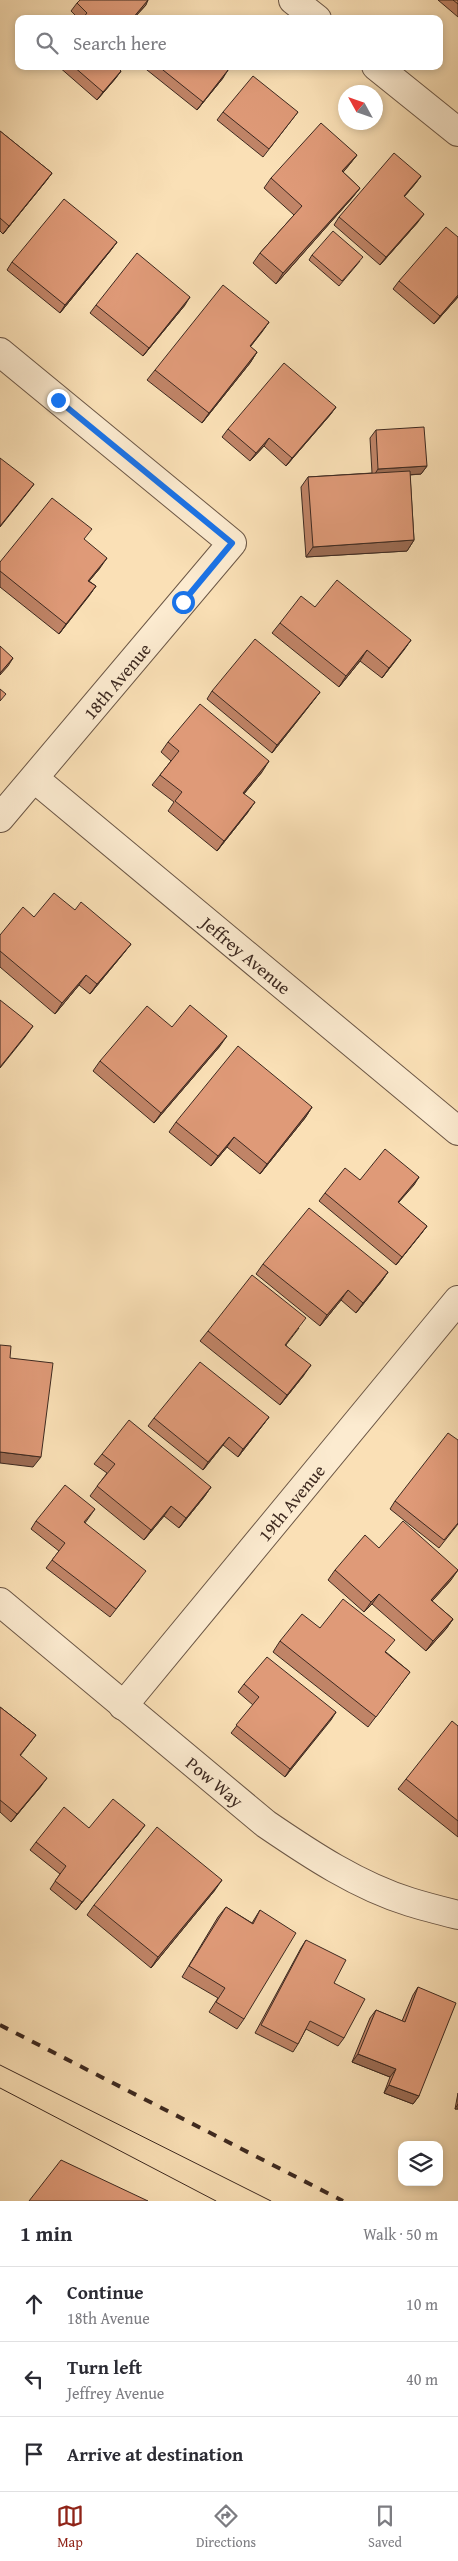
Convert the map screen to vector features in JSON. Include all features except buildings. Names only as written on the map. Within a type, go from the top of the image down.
[{"type":"street","points":[[293,0],[312,15]]},
{"type":"street","points":[[381,70],[458,132]]},
{"type":"street","name":"18th Avenue","points":[[0,352],[232,543],[35,779],[0,818]]},
{"type":"street","name":"Jeffrey Avenue","points":[[35,779],[458,1131]]},
{"type":"street","name":"19th Avenue","points":[[123,1706],[458,1300]]},
{"type":"street","name":"Pow Way","points":[[0,1602],[266,1824],[297,1846],[347,1875],[399,1898],[458,1915]]},
{"type":"tram line","points":[[0,2065],[271,2201]]},
{"type":"tram line","points":[[0,2088],[216,2201]]},
{"type":"railway","points":[[0,2025],[343,2201]]},
{"type":"route","points":[[58,400],[232,543],[183,602]]}]
